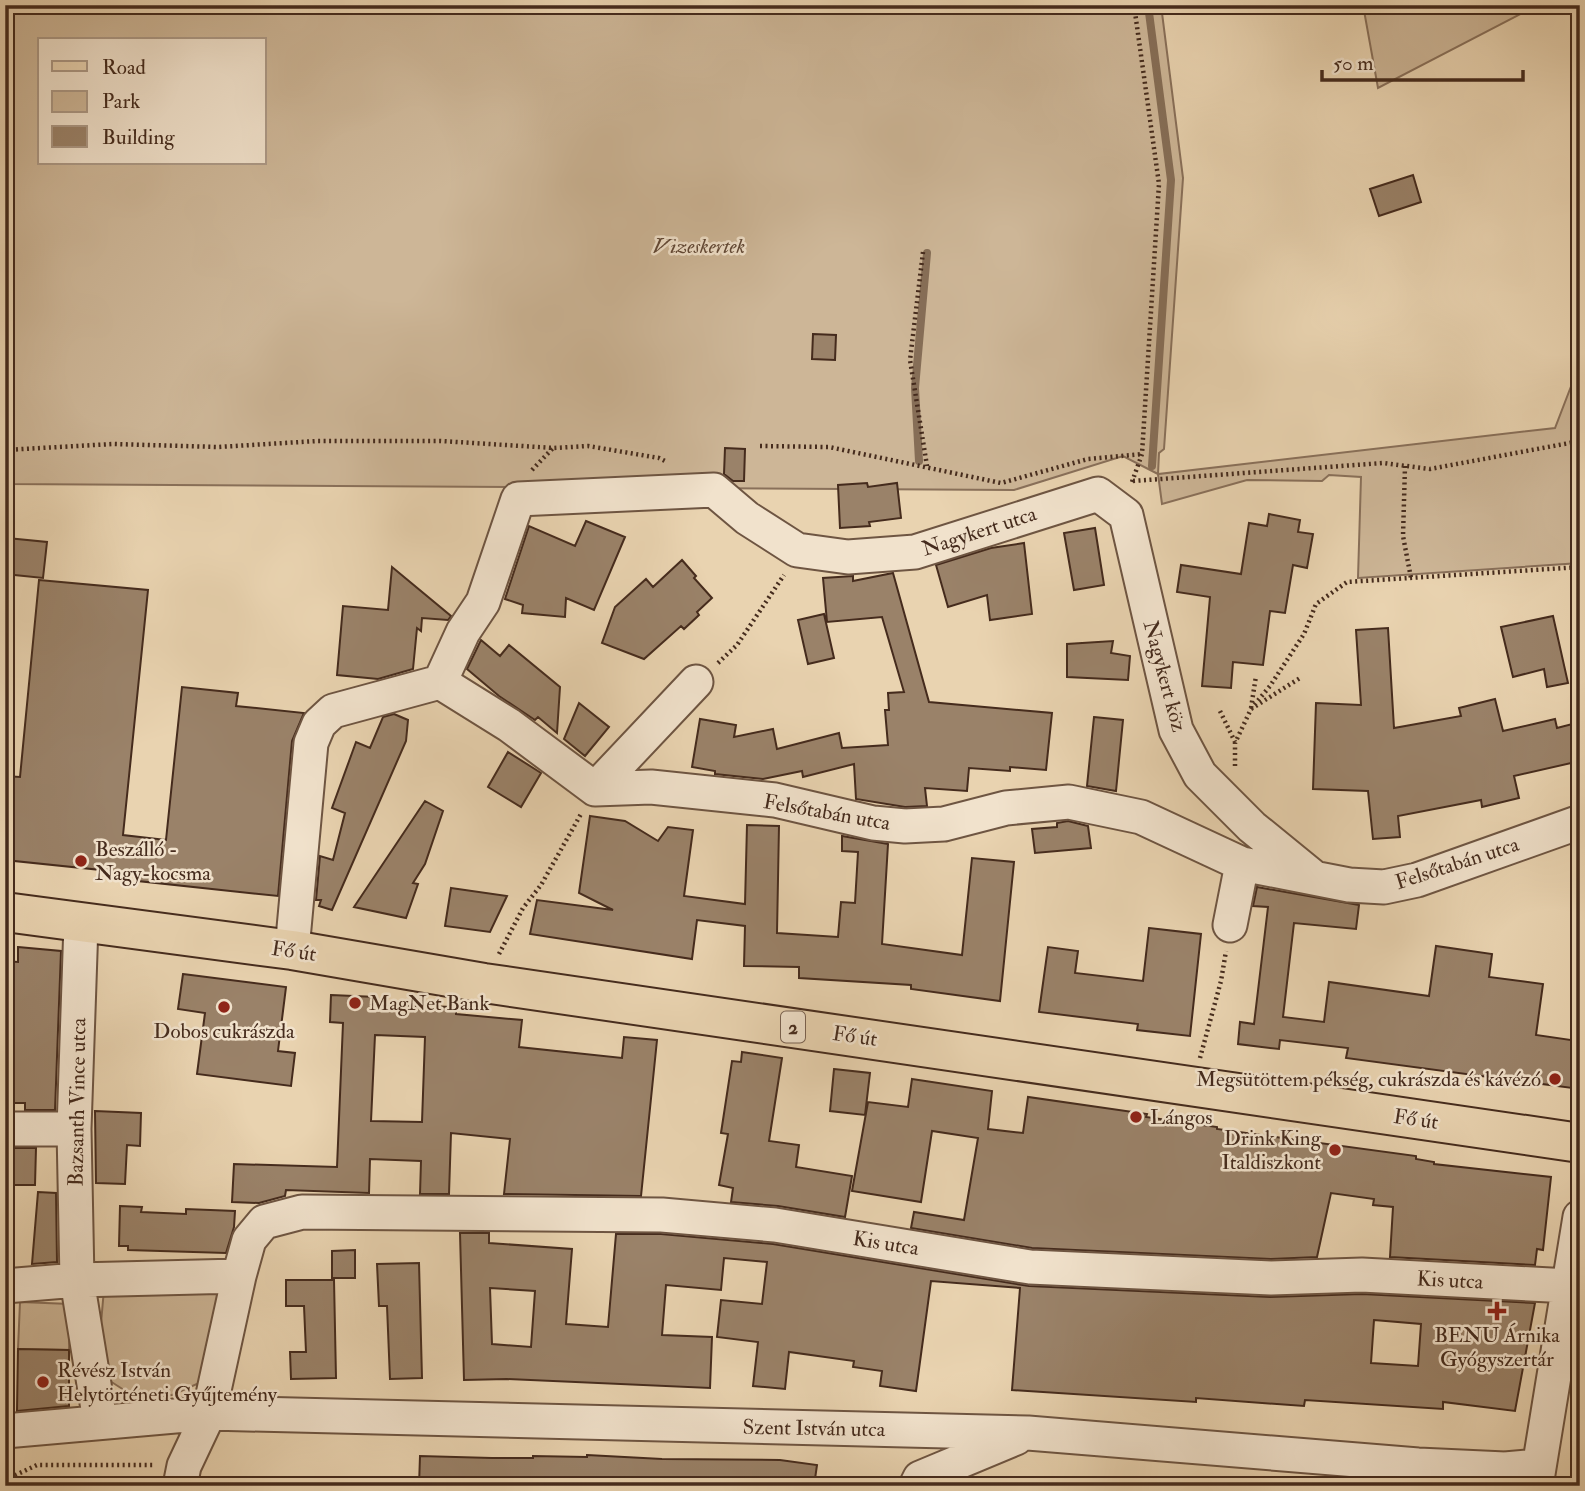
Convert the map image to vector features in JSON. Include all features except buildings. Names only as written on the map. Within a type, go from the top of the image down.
[{"type":"main road","name":"Fő út","points":[[5,912],[292,950],[484,983],[1580,1143]]},
{"type":"street","name":"Nagykert utca","points":[[440,682],[463,632],[483,602],[518,499],[714,489],[747,518],[797,550],[848,558],[915,552],[1098,494],[1125,494]]},
{"type":"street","name":"Nagykert köz","points":[[1125,494],[1126,515],[1176,730],[1200,775],[1252,827],[1315,879]]},
{"type":"street","points":[[292,950],[312,743],[319,724],[333,711],[440,682],[509,725],[595,789],[696,682]]},
{"type":"street","name":"Felsőtabán utca","points":[[595,789],[651,787],[775,800],[873,823],[905,826],[944,824],[1006,808],[1069,802],[1141,817],[1242,864],[1349,885],[1384,887],[1417,880],[1580,822]]},
{"type":"street","points":[[1389,866],[1580,804]]},
{"type":"street","points":[[1230,925],[1242,864]]},
{"type":"street","name":"Bazsanth Vince utca","points":[[81,924],[74,1129],[77,1280],[100,1421]]},
{"type":"street","points":[[5,1129],[74,1129]]},
{"type":"street","name":"Kis utca","points":[[209,1413],[249,1240],[264,1223],[302,1212],[662,1215],[775,1225],[1030,1267],[1271,1278],[1362,1275],[1569,1286]]},
{"type":"street","points":[[1537,1476],[1580,1217]]},
{"type":"street","points":[[5,1286],[77,1280],[239,1276]]},
{"type":"street","points":[[180,1486],[184,1466],[209,1413]]},
{"type":"street","name":"Szent István utca","points":[[100,1421],[209,1413],[1028,1433],[1419,1479],[1505,1469],[1537,1476]]},
{"type":"street","points":[[5,1431],[100,1421]]},
{"type":"street","points":[[916,1486],[920,1478],[1028,1433]]},
{"type":"path","points":[[1134,5],[1160,184],[1142,454],[1125,494],[1383,463],[1430,468],[1580,441]]},
{"type":"path","points":[[923,252],[911,360],[927,467]]},
{"type":"path","points":[[5,450],[113,443],[218,447],[317,441],[441,441],[554,448],[588,446],[659,458],[670,464]]},
{"type":"path","points":[[760,446],[829,447],[1001,483],[1088,460],[1142,454]]},
{"type":"path","points":[[1405,466],[1403,536],[1411,578]]},
{"type":"path","points":[[737,645],[788,569],[797,550]]},
{"type":"path","points":[[1234,768],[1235,743],[1251,709],[1304,634],[1316,604],[1347,582],[1580,567]]},
{"type":"path","points":[[1251,709],[1256,676]]},
{"type":"path","points":[[1251,709],[1300,678]]},
{"type":"path","points":[[1220,711],[1235,743]]},
{"type":"path","points":[[484,983],[523,908],[541,886],[595,789]]},
{"type":"path","points":[[1200,1058],[1221,981],[1230,925]]},
{"type":"path","points":[[5,1480],[37,1465],[148,1465]]},
{"type":"green space","name":"Vizeskertek","points":[[5,5],[1161,5],[1183,178],[1164,449],[1159,453],[1158,474],[1123,456],[1014,490],[5,484]]},
{"type":"green space","points":[[1363,5],[1538,5],[1378,88]]},
{"type":"green space","points":[[1580,363],[1580,563],[1358,578],[1361,477],[1329,475],[1322,481],[1247,480],[1162,504],[1158,474],[1555,428]]},
{"type":"green space","points":[[229,1287],[206,1380],[172,1395],[138,1399],[110,1381],[100,1335],[104,1289]]},
{"type":"green space","points":[[20,1302],[70,1304],[69,1350],[18,1349]]},
{"type":"waterway","points":[[1148,5],[1171,180],[1152,466]]},
{"type":"waterway","points":[[919,461],[915,388],[927,253]]},
{"type":"place","name":"Beszálló - Nagy-kocsma","points":[[81,861]]},
{"type":"place","name":"MagNet Bank","points":[[355,1003]]},
{"type":"place","name":"Dobos cukrászda","points":[[224,1007]]},
{"type":"place","name":"Megsütöttem pékség, cukrászda és kávézó","points":[[1555,1079]]},
{"type":"place","name":"Lángos","points":[[1136,1117]]},
{"type":"place","name":"Drink King Italdiszkont","points":[[1335,1150]]},
{"type":"place","name":"BENU Árnika Gyógyszertár","points":[[1497,1311]]},
{"type":"place","name":"Révész István Helytörténeti Gyűjtemény","points":[[43,1382]]}]
